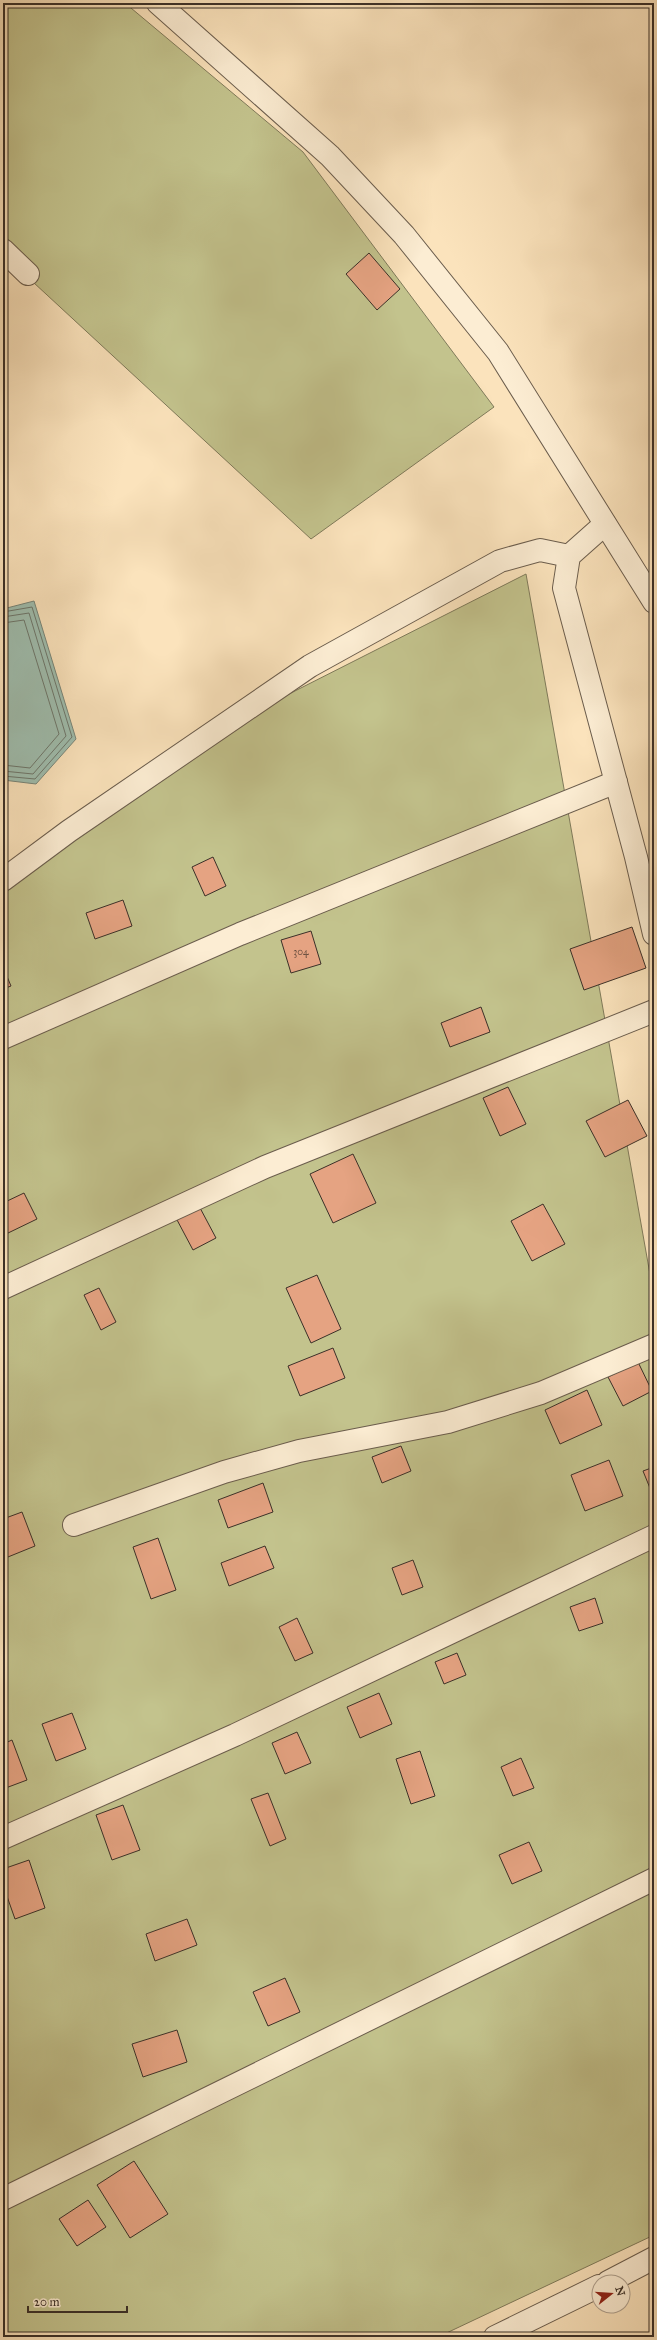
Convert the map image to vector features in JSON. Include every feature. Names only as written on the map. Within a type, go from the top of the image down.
[{"type":"street","points":[[158,3],[330,156],[404,235],[498,352],[654,602]]},
{"type":"street","points":[[3,250],[28,274]]},
{"type":"street","points":[[605,524],[569,556],[564,588],[616,782],[654,934]]},
{"type":"street","points":[[3,880],[69,831],[310,666],[500,561],[540,550],[569,556]]},
{"type":"street","points":[[3,1038],[240,934],[616,782]]},
{"type":"street","points":[[3,1288],[265,1167],[654,1011]]},
{"type":"street","points":[[74,1525],[224,1472],[299,1451],[448,1422],[541,1394],[654,1345]]},
{"type":"street","points":[[3,1838],[235,1735],[654,1536]]},
{"type":"street","points":[[3,2199],[654,1879]]},
{"type":"street","points":[[623,2274],[654,2258]]},
{"type":"street","points":[[495,2337],[591,2290]]},
{"type":"green space","points":[[3,3],[125,3],[303,152],[494,407],[311,539],[7,258],[3,262]]},
{"type":"green space","points":[[526,574],[654,1297],[654,2235],[438,2337],[3,2337],[3,878],[135,772]]},
{"type":"water","points":[[34,601],[76,739],[36,784],[3,780],[3,609]]},
{"type":"building","points":[[369,253],[400,289],[377,310],[346,274]]},
{"type":"building","points":[[213,857],[226,886],[205,896],[192,867]]},
{"type":"building","points":[[123,900],[132,926],[95,939],[86,913]]},
{"type":"building","points":[[632,927],[646,968],[584,990],[570,949]]},
{"type":"building","points":[[311,931],[321,964],[291,973],[281,940]]},
{"type":"building","points":[[3,967],[11,986],[3,989]]},
{"type":"building","points":[[481,1007],[490,1032],[450,1047],[441,1023]]},
{"type":"building","points":[[508,1087],[526,1124],[500,1136],[483,1098]]},
{"type":"building","points":[[628,1100],[647,1136],[605,1157],[586,1121]]},
{"type":"building","points":[[353,1154],[376,1203],[333,1223],[310,1174]]},
{"type":"building","points":[[24,1193],[37,1219],[6,1234],[3,1228],[3,1203]]},
{"type":"building","points":[[543,1204],[565,1244],[532,1261],[511,1221]]},
{"type":"building","points":[[199,1206],[216,1238],[193,1250],[176,1218]]},
{"type":"building","points":[[317,1275],[341,1329],[311,1343],[286,1288]]},
{"type":"building","points":[[99,1288],[116,1322],[101,1330],[84,1295]]},
{"type":"building","points":[[333,1348],[345,1378],[300,1396],[288,1366]]},
{"type":"building","points":[[638,1362],[652,1391],[623,1406],[608,1377]]},
{"type":"building","points":[[587,1390],[602,1425],[560,1444],[545,1410]]},
{"type":"building","points":[[401,1446],[411,1471],[382,1483],[372,1457]]},
{"type":"building","points":[[609,1460],[623,1496],[585,1511],[571,1475]]},
{"type":"building","points":[[654,1467],[654,1498],[643,1471]]},
{"type":"building","points":[[263,1483],[273,1512],[228,1528],[218,1500]]},
{"type":"building","points":[[22,1512],[35,1546],[3,1559],[3,1519]]},
{"type":"building","points":[[158,1538],[176,1590],[151,1599],[133,1547]]},
{"type":"building","points":[[265,1546],[274,1568],[229,1586],[221,1563]]},
{"type":"building","points":[[413,1560],[423,1587],[402,1595],[392,1568]]},
{"type":"building","points":[[595,1598],[603,1623],[579,1631],[570,1607]]},
{"type":"building","points":[[297,1618],[313,1653],[295,1661],[279,1627]]},
{"type":"building","points":[[457,1653],[466,1675],[444,1684],[435,1662]]},
{"type":"building","points":[[379,1693],[392,1724],[360,1738],[347,1707]]},
{"type":"building","points":[[72,1713],[86,1749],[56,1761],[42,1724]]},
{"type":"building","points":[[297,1732],[311,1763],[285,1774],[272,1743]]},
{"type":"building","points":[[12,1740],[27,1780],[3,1789],[3,1744]]},
{"type":"building","points":[[420,1751],[435,1796],[411,1804],[396,1759]]},
{"type":"building","points":[[521,1758],[534,1788],[513,1796],[501,1767]]},
{"type":"building","points":[[268,1793],[286,1839],[270,1846],[251,1799]]},
{"type":"building","points":[[123,1805],[140,1850],[112,1860],[96,1815]]},
{"type":"building","points":[[529,1842],[542,1871],[512,1884],[499,1855]]},
{"type":"building","points":[[29,1860],[45,1908],[15,1919],[3,1885],[3,1869]]},
{"type":"building","points":[[187,1919],[197,1945],[155,1961],[146,1934]]},
{"type":"building","points":[[285,1978],[300,2012],[268,2026],[253,1992]]},
{"type":"building","points":[[177,2030],[187,2062],[143,2077],[132,2044]]},
{"type":"building","points":[[134,2161],[168,2214],[130,2238],[97,2185]]},
{"type":"building","points":[[88,2200],[106,2227],[77,2246],[59,2219]]}]
